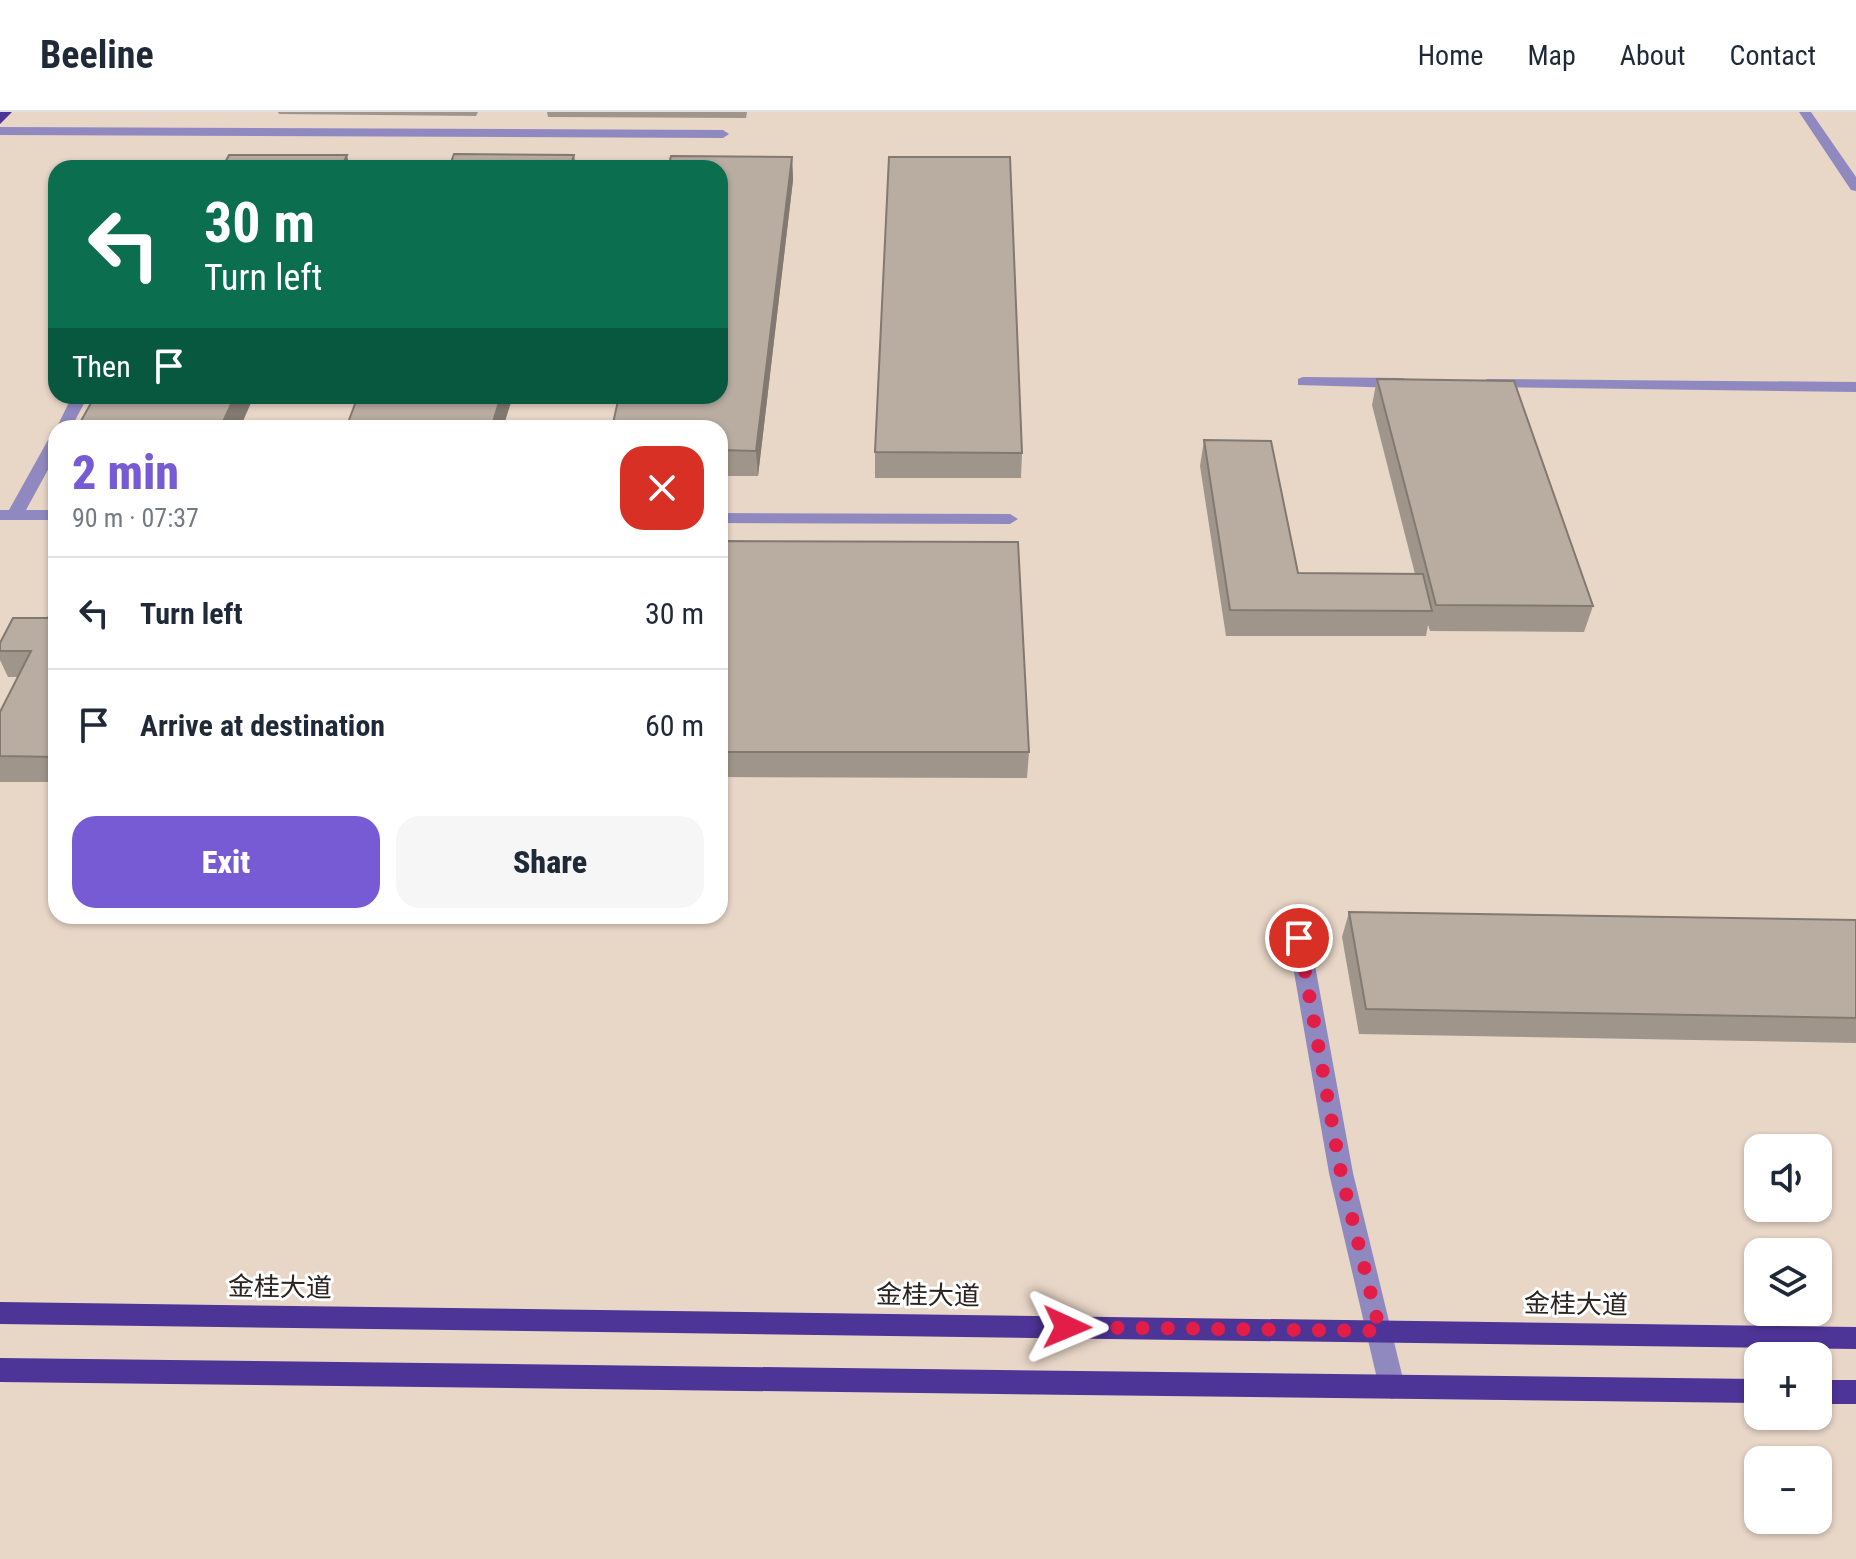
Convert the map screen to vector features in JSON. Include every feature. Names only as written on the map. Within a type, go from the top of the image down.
[{"type":"main road","points":[[0,120],[6,112]]},
{"type":"main road","name":"金桂大道","points":[[0,1313],[1856,1338]]},
{"type":"main road","points":[[0,1370],[1744,1391]]},
{"type":"main road","points":[[1832,1392],[1856,1392]]},
{"type":"street","points":[[1805,112],[1856,187]]},
{"type":"street","points":[[0,131],[254,127],[510,128],[723,134]]},
{"type":"street","points":[[1303,382],[1414,383]]},
{"type":"street","points":[[1477,383],[1856,387]]},
{"type":"street","points":[[8,515],[48,452]]},
{"type":"street","points":[[8,515],[48,515]]},
{"type":"street","points":[[728,518],[1010,519]]},
{"type":"street","points":[[1299,938],[1341,1173],[1392,1387]]},
{"type":"shaded area","points":[[0,112],[1856,112],[1856,1559],[0,1559]]},
{"type":"building","points":[[454,154],[574,155],[572,160],[452,160]]},
{"type":"building","points":[[229,155],[347,155],[345,160],[226,160]]},
{"type":"building","points":[[671,156],[792,157],[756,451],[728,450],[728,420],[614,420],[617,404],[728,404],[728,160],[670,160]]},
{"type":"building","points":[[889,157],[1010,157],[1022,453],[875,452]]},
{"type":"building","points":[[1377,379],[1514,381],[1593,606],[1436,605]]},
{"type":"building","points":[[90,404],[231,404],[224,420],[82,420]]},
{"type":"building","points":[[355,404],[498,404],[494,420],[349,420]]},
{"type":"building","points":[[1204,440],[1271,441],[1298,573],[1423,574],[1432,611],[1230,610]]},
{"type":"building","points":[[728,541],[1018,542],[1029,752],[728,752]]},
{"type":"building","points":[[13,618],[48,618],[48,757],[0,756],[0,712],[31,651],[0,651],[0,643]]},
{"type":"building","points":[[1349,912],[1856,920],[1856,1018],[1366,1009]]},
{"type":"route","points":[[1067,1327],[1380,1331],[1341,1173],[1299,938]]}]
